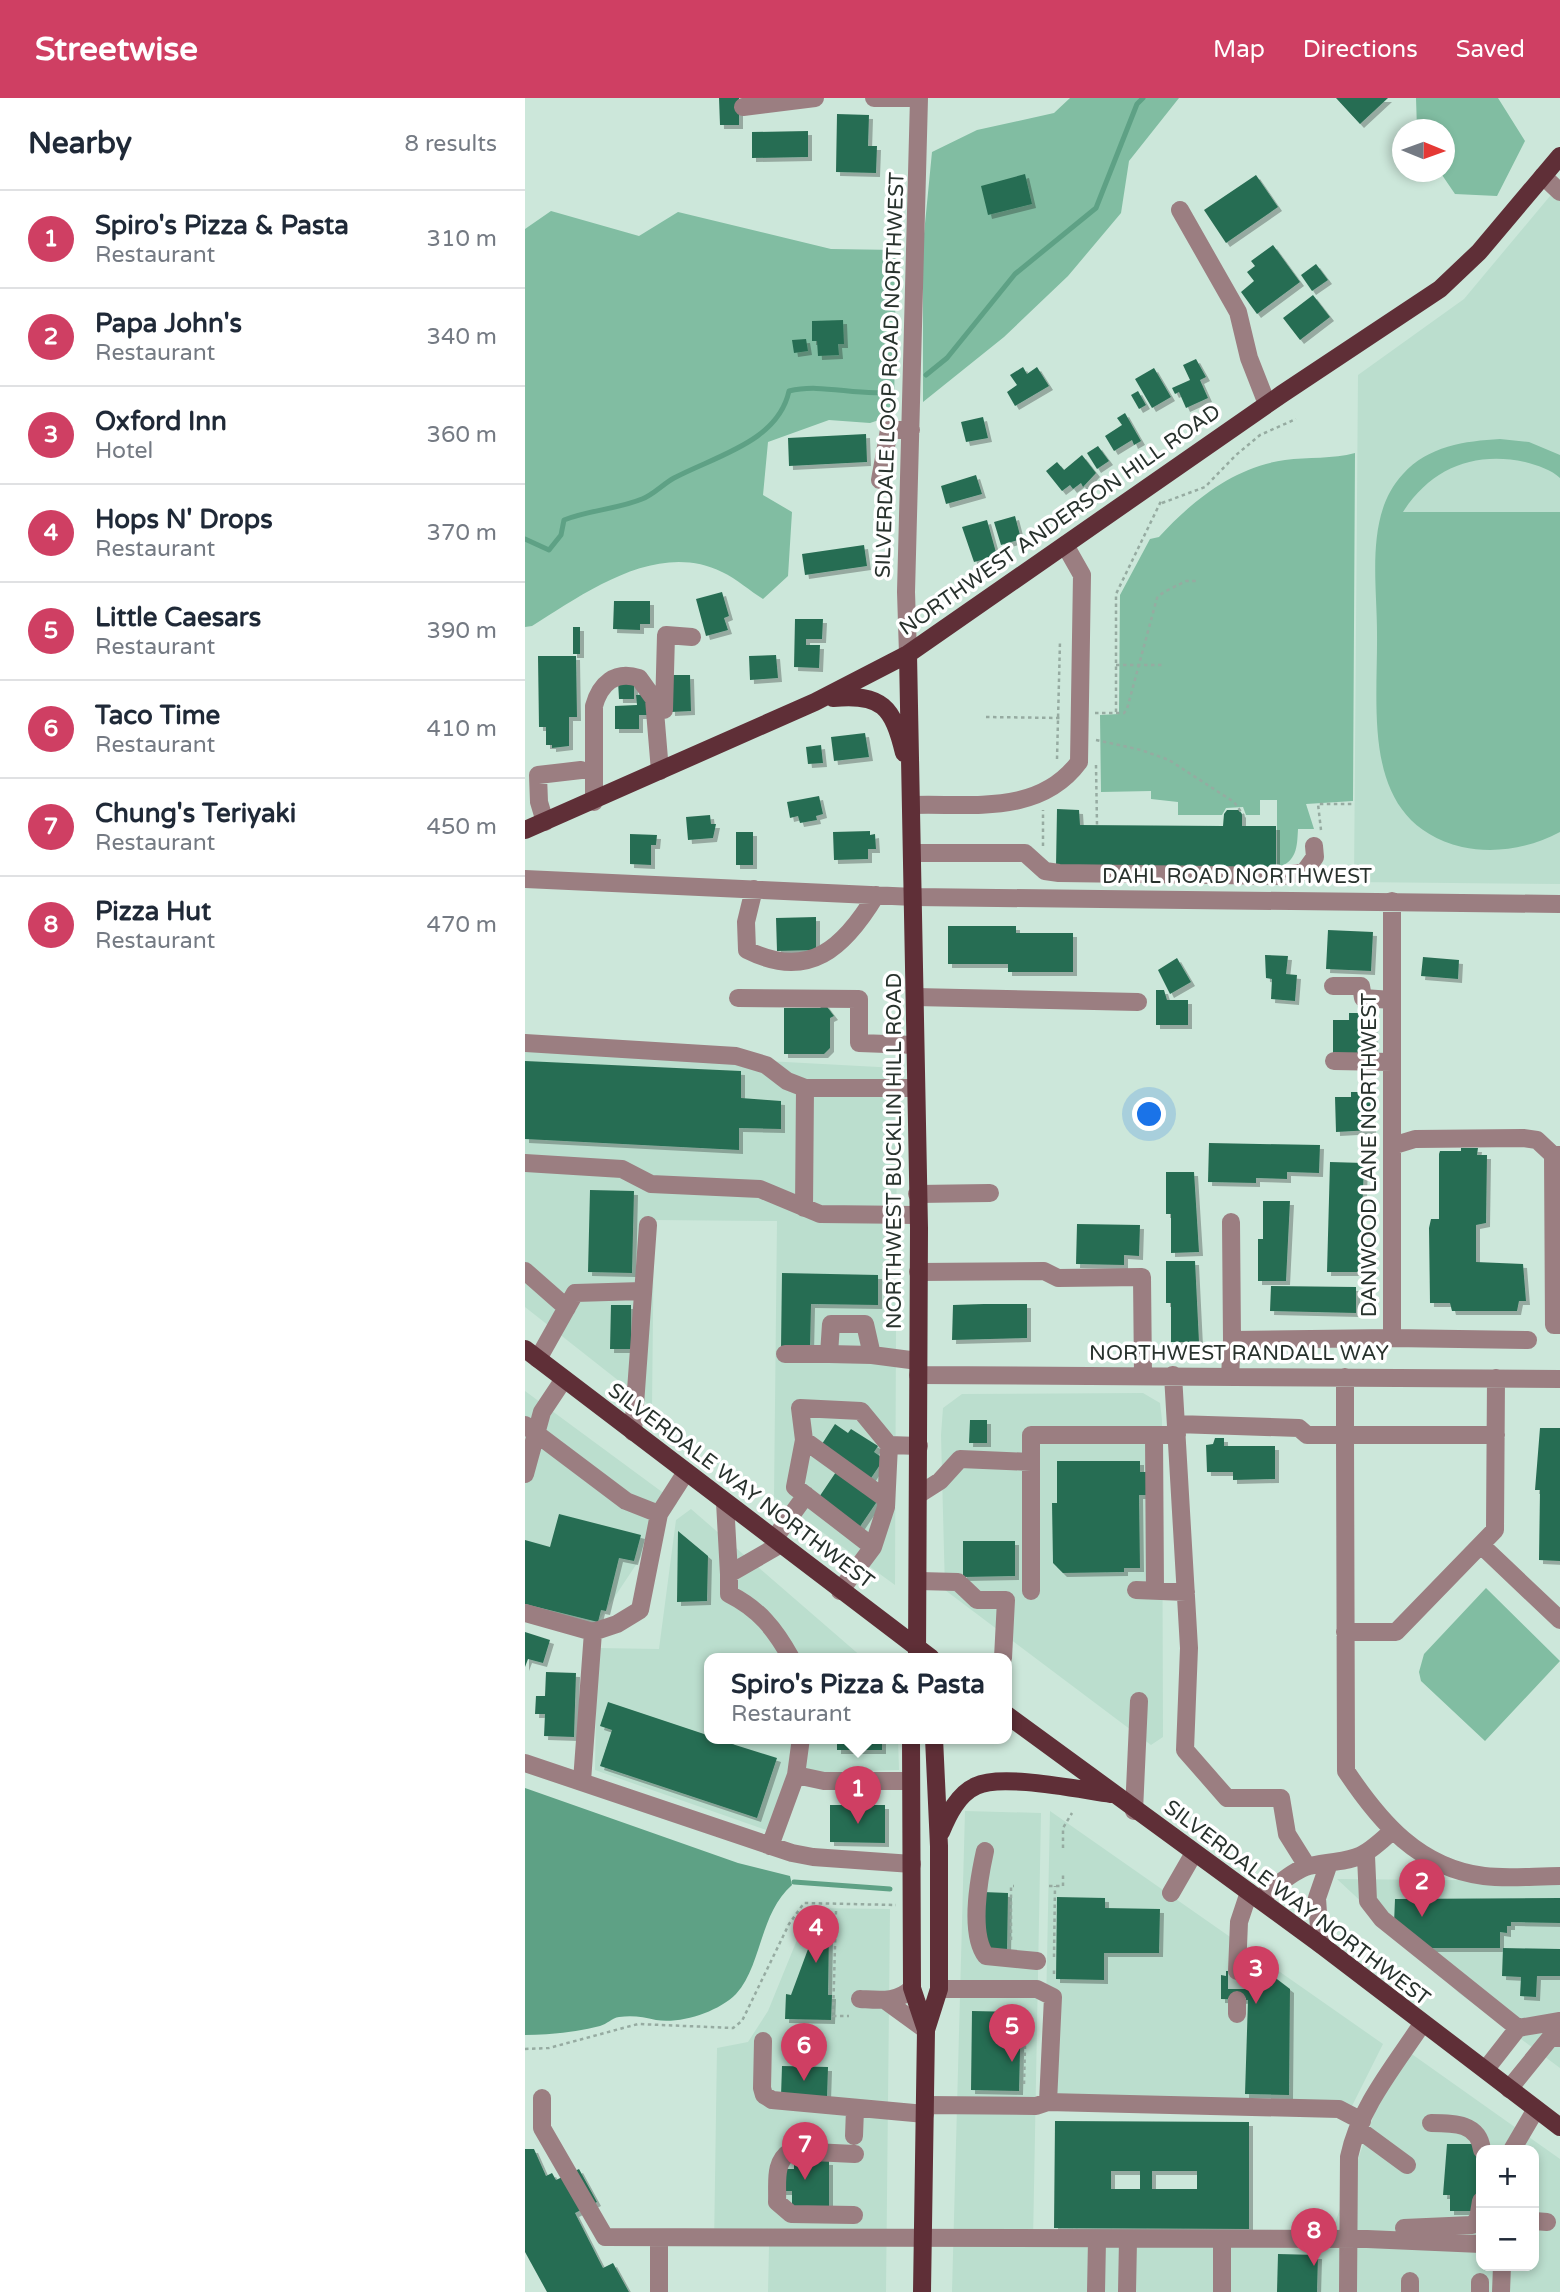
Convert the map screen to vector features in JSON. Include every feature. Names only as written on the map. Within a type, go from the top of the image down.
[{"type":"main road","name":"NORTHWEST ANDERSON HILL ROAD","points":[[525,830],[594,802],[815,702],[908,654],[1267,404],[1453,279],[1560,156]]},
{"type":"main road","name":"NORTHWEST BUCKLIN HILL ROAD","points":[[908,654],[914,897],[918,1495],[922,1653]]},
{"type":"main road","points":[[815,702],[861,697],[885,706],[898,731],[912,798]]},
{"type":"main road","name":"SILVERDALE WAY NORTHWEST","points":[[532,1354],[919,1653]]},
{"type":"main road","name":"SILVERDALE WAY NORTHWEST","points":[[1012,1719],[1134,1811],[1320,1944],[1560,2127]]},
{"type":"main road","points":[[912,1744],[912,1987],[926,2030]]},
{"type":"main road","points":[[934,1744],[940,1846]]},
{"type":"main road","points":[[922,2292],[926,2030],[939,1989],[941,1832],[949,1813],[966,1792],[982,1783],[1004,1781],[1111,1794]]},
{"type":"main road","points":[[912,1864],[932,1890],[939,1907]]},
{"type":"street","points":[[743,107],[815,98]]},
{"type":"street","points":[[874,98],[919,98]]},
{"type":"street","name":"SILVERDALE LOOP ROAD NORTHWEST","points":[[908,654],[906,593],[919,98]]},
{"type":"street","points":[[1543,176],[1560,192]]},
{"type":"street","points":[[1180,210],[1238,312],[1249,358],[1267,404]]},
{"type":"street","points":[[880,480],[889,430],[911,430]]},
{"type":"street","points":[[912,798],[1014,804],[1054,788],[1079,762],[1088,719],[1083,575],[1065,545]]},
{"type":"street","points":[[666,769],[662,689],[666,635],[692,637]]},
{"type":"street","points":[[594,802],[594,706],[598,692],[607,681],[631,676],[639,678],[649,688],[666,769]]},
{"type":"street","points":[[545,822],[539,802],[538,775],[581,770]]},
{"type":"street","points":[[913,853],[1025,853],[1045,871],[1059,873],[1283,876],[1305,871],[1315,857],[1314,846]]},
{"type":"street","name":"DAHL ROAD NORTHWEST","points":[[525,879],[914,897],[1560,904]]},
{"type":"street","points":[[754,889],[746,922],[747,950],[782,964],[804,963],[824,955],[865,913],[876,895]]},
{"type":"street","name":"DANWOOD LANE NORTHWEST","points":[[1231,1340],[1392,1338],[1392,901]]},
{"type":"street","points":[[1333,986],[1361,986],[1363,998],[1392,1000]]},
{"type":"street","points":[[915,997],[1138,1002]]},
{"type":"street","points":[[738,998],[859,999],[859,1043],[915,1045]]},
{"type":"street","points":[[525,1043],[736,1056],[766,1065],[787,1081],[806,1088],[915,1088]]},
{"type":"street","points":[[1334,1061],[1392,1062]]},
{"type":"street","points":[[804,1208],[806,1088]]},
{"type":"street","points":[[1392,1146],[1415,1139],[1523,1138],[1537,1140],[1556,1155],[1557,1274],[1554,1325],[1560,1325]]},
{"type":"street","points":[[525,1163],[622,1169],[651,1184],[760,1189],[820,1214],[917,1215]]},
{"type":"street","points":[[917,1195],[990,1193]]},
{"type":"street","points":[[1230,1376],[1231,1222]]},
{"type":"street","points":[[633,1432],[648,1225]]},
{"type":"street","points":[[525,1271],[567,1308]]},
{"type":"street","points":[[918,1272],[1044,1271],[1058,1278],[1142,1277],[1143,1375]]},
{"type":"street","points":[[532,1354],[567,1308],[575,1293],[642,1291]]},
{"type":"street","points":[[829,1354],[831,1324],[865,1324],[872,1355]]},
{"type":"street","points":[[1392,1338],[1528,1340]]},
{"type":"street","name":"NORTHWEST RANDALL WAY","points":[[785,1354],[872,1355],[918,1368],[1143,1375],[1560,1379]]},
{"type":"street","points":[[1173,1375],[1189,1648],[1185,1749],[1227,1798],[1281,1798],[1287,1833],[1307,1866]]},
{"type":"street","points":[[1345,1377],[1346,1771],[1373,1811],[1392,1831],[1425,1857],[1452,1870],[1485,1876],[1560,1876]]},
{"type":"street","points":[[1345,1632],[1396,1632],[1495,1530],[1496,1378]]},
{"type":"street","points":[[525,1474],[530,1429],[563,1379]]},
{"type":"street","points":[[840,1591],[873,1547],[886,1499],[889,1445],[861,1411],[800,1408],[804,1440],[795,1487],[873,1547]]},
{"type":"street","points":[[1031,1591],[1031,1435],[1154,1435],[1176,1430],[1299,1428],[1307,1434],[1496,1435]]},
{"type":"street","points":[[530,1429],[627,1502],[659,1514]]},
{"type":"street","points":[[1154,1435],[1146,1591],[1186,1592]]},
{"type":"street","points":[[804,1440],[886,1499]]},
{"type":"street","points":[[889,1445],[919,1446]]},
{"type":"street","points":[[918,1495],[940,1481],[960,1459],[1031,1462]]},
{"type":"street","points":[[525,1613],[593,1632],[617,1624],[640,1610],[659,1514],[686,1472]]},
{"type":"street","points":[[729,1574],[778,1542],[806,1495]]},
{"type":"street","points":[[725,1502],[729,1594],[751,1605],[776,1632],[788,1653]]},
{"type":"street","points":[[1481,1545],[1560,1620]]},
{"type":"street","points":[[919,1581],[958,1582],[977,1600],[1006,1600],[1003,1653]]},
{"type":"street","points":[[582,1781],[593,1632]]},
{"type":"street","points":[[1134,1811],[1139,1701]]},
{"type":"street","points":[[770,1846],[796,1775],[800,1744]]},
{"type":"street","points":[[525,1763],[770,1846],[813,1857],[912,1864]]},
{"type":"street","points":[[796,1775],[824,1782],[903,1781]]},
{"type":"street","points":[[1237,1971],[1239,1922],[1253,1895],[1307,1866],[1328,1866],[1366,1856],[1392,1831]]},
{"type":"street","points":[[985,1851],[979,1878],[977,1945],[986,1956],[1037,1961]]},
{"type":"street","points":[[1171,1893],[1194,1853]]},
{"type":"street","points":[[1366,1856],[1369,1900],[1382,1919],[1518,2028]]},
{"type":"street","points":[[1320,1944],[1317,1899],[1328,1866]]},
{"type":"street","points":[[860,1999],[886,2001],[905,1995],[912,1987]]},
{"type":"street","points":[[939,1989],[1037,1989],[1053,1997],[1048,2102]]},
{"type":"street","points":[[886,2001],[926,2030]]},
{"type":"street","points":[[1486,2069],[1518,2028],[1560,2021]]},
{"type":"street","points":[[1348,2292],[1349,2157],[1359,2125],[1422,2024]]},
{"type":"street","points":[[1509,2089],[1551,2037],[1560,2038]]},
{"type":"street","points":[[764,2041],[764,2095],[786,2102],[856,2109],[1036,2106],[1048,2102],[1339,2109],[1407,2165]]},
{"type":"street","points":[[543,2098],[543,2128],[605,2238],[1350,2239],[1476,2244]]},
{"type":"street","points":[[855,2136],[856,2109]]},
{"type":"street","points":[[1515,2145],[1536,2109]]},
{"type":"street","points":[[1431,2123],[1469,2127],[1479,2135],[1481,2145]]},
{"type":"street","points":[[854,2215],[791,2214],[777,2202],[778,2163],[791,2151],[855,2154]]},
{"type":"street","points":[[1404,2228],[1472,2225],[1478,2219],[1480,2208]]},
{"type":"street","points":[[654,2238],[659,2292]]},
{"type":"street","points":[[1095,2292],[1097,2240]]},
{"type":"street","points":[[1128,2240],[1128,2292]]},
{"type":"street","points":[[1222,2240],[1222,2292]]},
{"type":"street","points":[[1501,2292],[1502,2271]]},
{"type":"path","points":[[1162,503],[1205,487],[1260,435],[1296,419]]},
{"type":"path","points":[[1116,712],[1116,594],[1162,503],[1161,496]]},
{"type":"path","points":[[986,717],[1088,719],[1095,713],[1127,709],[1159,595],[1177,589],[1186,581],[1198,581]]},
{"type":"path","points":[[1058,759],[1060,641]]},
{"type":"path","points":[[1116,665],[1164,665]]},
{"type":"path","points":[[1088,719],[1096,751]]},
{"type":"path","points":[[1095,740],[1142,750],[1169,761],[1234,802],[1244,816]]},
{"type":"path","points":[[1096,762],[1097,825]]},
{"type":"path","points":[[1314,846],[1319,845],[1322,835],[1318,804],[1352,804]]},
{"type":"path","points":[[1036,862],[1043,857],[1043,807]]},
{"type":"path","points":[[1063,1848],[1063,1828],[1072,1813]]},
{"type":"path","points":[[1049,1886],[1063,1886],[1063,1875]]},
{"type":"path","points":[[1011,1959],[1011,1886],[1014,1886]]},
{"type":"path","points":[[1054,1974],[1055,1886]]},
{"type":"path","points":[[525,2049],[549,2048],[638,2024],[733,2028],[742,2021],[789,1924],[804,1903],[901,1903]]},
{"type":"path","points":[[836,1911],[833,2016],[849,2016]]},
{"type":"path","points":[[1024,2084],[1025,2008],[1031,2007]]},
{"type":"shaded area","points":[[1070,98],[1179,98],[1129,161],[1121,213],[1068,276],[1004,337],[923,402],[923,244],[932,152],[977,130],[1054,113]]},
{"type":"shaded area","points":[[1416,98],[1498,98],[1525,141],[1497,196],[1455,194],[1447,182],[1455,182],[1455,119],[1417,119]]},
{"type":"shaded area","points":[[1560,184],[1560,884],[1354,882],[1358,375],[1464,299]]},
{"type":"shaded area","points":[[551,211],[639,236],[678,212],[831,249],[896,250],[894,415],[870,423],[829,420],[768,442],[763,495],[792,512],[788,576],[763,599],[722,572],[697,564],[672,562],[647,566],[622,575],[575,599],[532,626],[525,627],[525,229]]},
{"type":"shaded area","points":[[1500,439],[1529,442],[1560,455],[1560,478],[1549,470],[1525,462],[1507,459],[1472,461],[1456,466],[1427,484],[1403,512],[1560,512],[1560,832],[1525,846],[1487,850],[1462,847],[1429,834],[1406,814],[1391,789],[1382,761],[1377,729],[1375,571],[1378,528],[1383,509],[1391,490],[1403,474],[1435,451],[1474,441]]},
{"type":"shaded area","points":[[1355,453],[1353,801],[1306,804],[1314,829],[1298,829],[1292,858],[1277,868],[1277,800],[1260,800],[1260,815],[1246,815],[1243,807],[1226,808],[1222,815],[1178,815],[1178,802],[1151,799],[1151,791],[1101,792],[1100,715],[1119,714],[1120,595],[1150,539],[1159,537],[1200,498],[1249,470],[1285,460]]},
{"type":"shaded area","points":[[525,1048],[897,1068],[895,1585],[774,1497],[777,1221],[654,1220],[652,1407],[525,1307]]},
{"type":"shaded area","points":[[525,1391],[677,1503],[598,1622],[525,1607]]},
{"type":"shaded area","points":[[1143,1393],[1160,1403],[1162,1420],[1163,1737],[1151,1745],[945,1590],[941,1435],[943,1408],[962,1394]]},
{"type":"shaded area","points":[[691,1509],[857,1653],[704,1653],[704,1744],[898,1744],[899,1770],[793,1773],[772,1832],[595,1770],[597,1648],[659,1649],[676,1520]]},
{"type":"shaded area","points":[[1486,1588],[1560,1661],[1485,1741],[1421,1681],[1419,1672],[1424,1654]]},
{"type":"shaded area","points":[[525,1788],[738,1863],[790,1876],[792,1885],[773,1910],[751,1969],[736,1994],[709,2011],[688,2018],[666,2021],[624,2016],[582,2030],[525,2035]]},
{"type":"shaded area","points":[[965,1811],[1041,1813],[1033,2241],[1326,2248],[1399,2045],[1560,2159],[1560,2292],[952,2292]]},
{"type":"shaded area","points":[[1050,1811],[1383,2044],[1352,2106],[1044,2109]]},
{"type":"shaded area","points":[[1337,1879],[1560,1881],[1560,2068],[1459,1993]]},
{"type":"shaded area","points":[[810,1908],[890,1909],[886,2292],[768,2292],[769,2246],[714,2246],[717,2048],[748,2042],[768,2011]]},
{"type":"building","points":[[719,98],[739,98],[739,125],[720,125]]},
{"type":"building","points":[[1336,98],[1388,98],[1360,124]]},
{"type":"building","points":[[837,114],[869,115],[868,146],[877,146],[876,173],[836,172]]},
{"type":"building","points":[[808,131],[808,157],[752,158],[752,132]]},
{"type":"building","points":[[1025,174],[1032,204],[988,215],[981,186]]},
{"type":"building","points":[[1256,175],[1278,207],[1226,243],[1204,210]]},
{"type":"building","points":[[1273,245],[1300,282],[1257,314],[1241,292],[1254,281],[1247,272],[1255,266],[1251,261]]},
{"type":"building","points":[[1316,264],[1328,280],[1312,291],[1301,275]]},
{"type":"building","points":[[1313,295],[1330,317],[1300,340],[1283,318]]},
{"type":"building","points":[[843,320],[844,344],[838,344],[839,355],[818,356],[817,341],[812,341],[812,321]]},
{"type":"building","points":[[806,339],[808,351],[794,353],[792,340]]},
{"type":"building","points":[[1196,359],[1206,377],[1200,380],[1208,398],[1186,408],[1179,392],[1175,394],[1172,388],[1190,380],[1183,365]]},
{"type":"building","points":[[1023,367],[1027,374],[1037,367],[1049,386],[1015,406],[1007,392],[1017,385],[1010,375]]},
{"type":"building","points":[[1154,368],[1171,397],[1152,408],[1135,379]]},
{"type":"building","points":[[1138,391],[1146,405],[1139,409],[1131,395]]},
{"type":"building","points":[[1125,413],[1141,441],[1134,445],[1132,440],[1114,451],[1105,436],[1122,425],[1117,418]]},
{"type":"building","points":[[983,417],[988,438],[966,442],[961,422]]},
{"type":"building","points":[[866,434],[867,462],[789,466],[788,438]]},
{"type":"building","points":[[1098,446],[1109,461],[1097,469],[1087,453]]},
{"type":"building","points":[[1082,455],[1096,473],[1083,487],[1081,483],[1073,489],[1070,485],[1062,491],[1046,471],[1057,462],[1064,470]]},
{"type":"building","points":[[976,475],[982,494],[946,504],[941,486]]},
{"type":"building","points":[[1015,516],[1021,539],[1001,545],[994,522]]},
{"type":"building","points":[[987,520],[997,556],[974,562],[962,527]]},
{"type":"building","points":[[864,545],[867,566],[805,575],[802,554]]},
{"type":"building","points":[[722,592],[729,616],[724,618],[728,630],[706,636],[696,599]]},
{"type":"building","points":[[614,601],[650,601],[650,624],[640,624],[640,630],[613,629]]},
{"type":"building","points":[[795,619],[823,619],[822,639],[806,639],[806,645],[820,645],[819,668],[794,667]]},
{"type":"building","points":[[573,627],[580,627],[580,654],[573,654]]},
{"type":"building","points":[[776,655],[778,678],[750,680],[749,656]]},
{"type":"building","points":[[538,656],[576,656],[577,717],[569,717],[569,746],[552,748],[552,745],[546,745],[546,727],[539,727]]},
{"type":"building","points":[[670,675],[690,675],[691,711],[671,712]]},
{"type":"building","points":[[618,681],[634,681],[634,699],[619,699]]},
{"type":"building","points":[[650,694],[650,715],[639,715],[639,729],[615,729],[615,706],[637,705],[636,695]]},
{"type":"building","points":[[865,733],[869,757],[834,761],[831,737]]},
{"type":"building","points":[[821,745],[823,763],[808,764],[806,747]]},
{"type":"building","points":[[819,796],[823,814],[816,816],[817,820],[800,823],[798,816],[790,818],[787,802]]},
{"type":"building","points":[[1057,809],[1079,810],[1080,825],[1223,826],[1227,810],[1239,810],[1242,814],[1242,826],[1276,826],[1276,868],[1056,866]]},
{"type":"building","points":[[710,815],[711,824],[716,824],[713,838],[688,840],[686,817]]},
{"type":"building","points":[[870,831],[870,835],[875,834],[876,849],[868,849],[868,859],[834,860],[833,832]]},
{"type":"building","points":[[736,832],[753,832],[753,865],[736,865]]},
{"type":"building","points":[[630,834],[657,835],[656,845],[651,845],[651,865],[630,864]]},
{"type":"building","points":[[816,917],[816,950],[777,951],[776,918]]},
{"type":"building","points":[[948,926],[1016,926],[1016,933],[1073,933],[1073,972],[1008,972],[1008,964],[948,964]]},
{"type":"building","points":[[1328,930],[1373,932],[1371,971],[1326,969]]},
{"type":"building","points":[[1265,955],[1288,956],[1286,974],[1297,975],[1295,1001],[1271,999],[1272,979],[1266,978]]},
{"type":"building","points":[[1423,957],[1459,960],[1458,979],[1421,976]]},
{"type":"building","points":[[1177,958],[1191,982],[1170,994],[1158,970]]},
{"type":"building","points":[[1156,990],[1164,990],[1167,1000],[1188,1000],[1188,1025],[1156,1025]]},
{"type":"building","points":[[825,1004],[834,1016],[830,1018],[830,1048],[824,1054],[784,1054],[784,1008],[820,1008]]},
{"type":"building","points":[[1349,1013],[1373,1013],[1374,1054],[1333,1055],[1333,1020],[1349,1020]]},
{"type":"building","points":[[525,1061],[741,1071],[741,1098],[781,1101],[781,1129],[739,1128],[739,1150],[525,1139]]},
{"type":"building","points":[[1351,1092],[1371,1092],[1372,1130],[1336,1132],[1335,1097],[1351,1097]]},
{"type":"building","points":[[1209,1143],[1320,1145],[1319,1173],[1287,1172],[1287,1179],[1256,1178],[1256,1183],[1208,1182]]},
{"type":"building","points":[[1461,1148],[1478,1148],[1477,1155],[1487,1155],[1486,1223],[1476,1225],[1476,1262],[1523,1264],[1526,1301],[1519,1301],[1517,1311],[1452,1311],[1450,1303],[1430,1303],[1429,1228],[1431,1219],[1439,1219],[1439,1154],[1440,1151],[1461,1151]]},
{"type":"building","points":[[1330,1162],[1364,1163],[1360,1272],[1327,1272]]},
{"type":"building","points":[[1166,1172],[1194,1172],[1199,1252],[1171,1253],[1171,1214],[1166,1214]]},
{"type":"building","points":[[590,1190],[634,1191],[632,1273],[588,1272]]},
{"type":"building","points":[[1263,1201],[1290,1201],[1286,1281],[1258,1281],[1258,1239],[1263,1239]]},
{"type":"building","points":[[1077,1224],[1140,1225],[1139,1256],[1124,1255],[1124,1265],[1076,1264]]},
{"type":"building","points":[[1166,1261],[1195,1261],[1199,1342],[1171,1342],[1171,1303],[1166,1303]]},
{"type":"building","points":[[782,1273],[878,1275],[878,1305],[811,1304],[810,1349],[781,1348]]},
{"type":"building","points":[[1271,1286],[1356,1287],[1356,1313],[1270,1311]]},
{"type":"building","points":[[1027,1304],[1027,1338],[952,1340],[953,1305]]},
{"type":"building","points":[[611,1305],[631,1305],[631,1349],[610,1349]]},
{"type":"building","points":[[970,1420],[987,1420],[987,1443],[969,1443]]},
{"type":"building","points":[[835,1424],[848,1433],[851,1429],[878,1446],[874,1452],[884,1459],[869,1481],[820,1447]]},
{"type":"building","points":[[1540,1428],[1560,1428],[1560,1561],[1539,1560],[1540,1490],[1535,1490]]},
{"type":"building","points":[[1215,1438],[1224,1438],[1224,1446],[1275,1446],[1275,1479],[1233,1480],[1233,1472],[1207,1472],[1206,1445],[1213,1444]]},
{"type":"building","points":[[1057,1461],[1140,1461],[1140,1472],[1153,1472],[1154,1495],[1139,1495],[1140,1568],[1124,1568],[1124,1572],[1063,1573],[1053,1563],[1052,1503],[1057,1503]]},
{"type":"building","points":[[836,1472],[878,1500],[855,1534],[813,1506]]},
{"type":"building","points":[[559,1514],[641,1535],[634,1561],[619,1558],[606,1611],[601,1610],[598,1622],[525,1604],[525,1540],[550,1547]]},
{"type":"building","points":[[678,1531],[708,1556],[707,1601],[677,1602]]},
{"type":"building","points":[[963,1541],[1015,1541],[1015,1576],[963,1577]]},
{"type":"building","points":[[525,1632],[550,1640],[543,1663],[528,1659],[525,1667]]},
{"type":"building","points":[[546,1672],[576,1673],[574,1737],[544,1736],[545,1714],[535,1714],[536,1696],[545,1696]]},
{"type":"building","points":[[608,1702],[704,1734],[704,1744],[732,1744],[777,1758],[757,1818],[600,1766],[612,1730],[600,1726]]},
{"type":"building","points":[[837,1744],[882,1744],[882,1750],[837,1750]]},
{"type":"building","points":[[830,1805],[885,1805],[885,1843],[830,1842]]},
{"type":"building","points":[[983,1892],[1008,1893],[1007,1952],[995,1952],[982,1940]]},
{"type":"building","points":[[1057,1897],[1105,1898],[1105,1908],[1160,1909],[1159,1953],[1104,1953],[1104,1980],[1056,1979]]},
{"type":"building","points":[[1560,1898],[1560,1923],[1511,1922],[1511,1926],[1507,1926],[1507,1933],[1500,1932],[1500,1948],[1426,1948],[1394,1924],[1395,1899]]},
{"type":"building","points":[[829,1932],[828,1995],[832,1995],[831,2020],[785,2019],[786,1994],[791,1995],[814,1933]]},
{"type":"building","points":[[1503,1948],[1560,1949],[1560,1976],[1537,1976],[1536,1997],[1520,1996],[1521,1977],[1502,1976]]},
{"type":"building","points":[[1226,1971],[1244,1971],[1244,1978],[1264,1979],[1269,1973],[1290,1989],[1289,2095],[1245,2094],[1248,2000],[1221,1999],[1221,1975],[1226,1976]]},
{"type":"building","points":[[972,2011],[1021,2012],[1019,2091],[971,2090]]},
{"type":"building","points":[[782,2066],[828,2067],[827,2097],[781,2096]]},
{"type":"building","points":[[1055,2121],[1249,2122],[1249,2229],[1054,2228]],"holes":[[[1111,2171],[1140,2171],[1140,2189],[1111,2189]],[[1152,2171],[1197,2171],[1197,2189],[1152,2189]]]},
{"type":"building","points":[[1447,2144],[1477,2144],[1476,2211],[1450,2211],[1450,2195],[1443,2195]]},
{"type":"building","points":[[525,2149],[534,2149],[546,2176],[552,2173],[556,2180],[579,2169],[597,2202],[575,2213],[603,2268],[613,2263],[629,2292],[547,2292],[525,2252]]},
{"type":"building","points":[[794,2160],[829,2161],[829,2207],[792,2206],[792,2191],[780,2191],[781,2169],[794,2169]]},
{"type":"building","points":[[1278,2254],[1318,2255],[1317,2292],[1277,2292]]},
{"type":"waterway","points":[[926,375],[947,358],[1015,274],[1096,208],[1137,104],[1143,98]]},
{"type":"waterway","points":[[525,539],[549,550],[561,535],[564,520],[642,499],[674,478],[743,445],[772,423],[783,408],[789,391],[814,388],[888,392]]},
{"type":"waterway","points":[[794,1882],[890,1889]]},
{"type":"tunnel","points":[[1237,1971],[1237,2000]]},
{"type":"place","name":"Spiro's Pizza & Pasta","points":[[858,1824]]},
{"type":"place","name":"Papa John's","points":[[1422,1917]]},
{"type":"place","name":"Hops N' Drops","points":[[816,1963]]},
{"type":"place","name":"Oxford Inn","points":[[1256,2004]]},
{"type":"place","name":"Little Caesars","points":[[1012,2062]]},
{"type":"place","name":"Taco Time","points":[[804,2081]]},
{"type":"place","name":"Chung's Teriyaki","points":[[805,2180]]},
{"type":"place","name":"Pizza Hut","points":[[1314,2266]]}]
